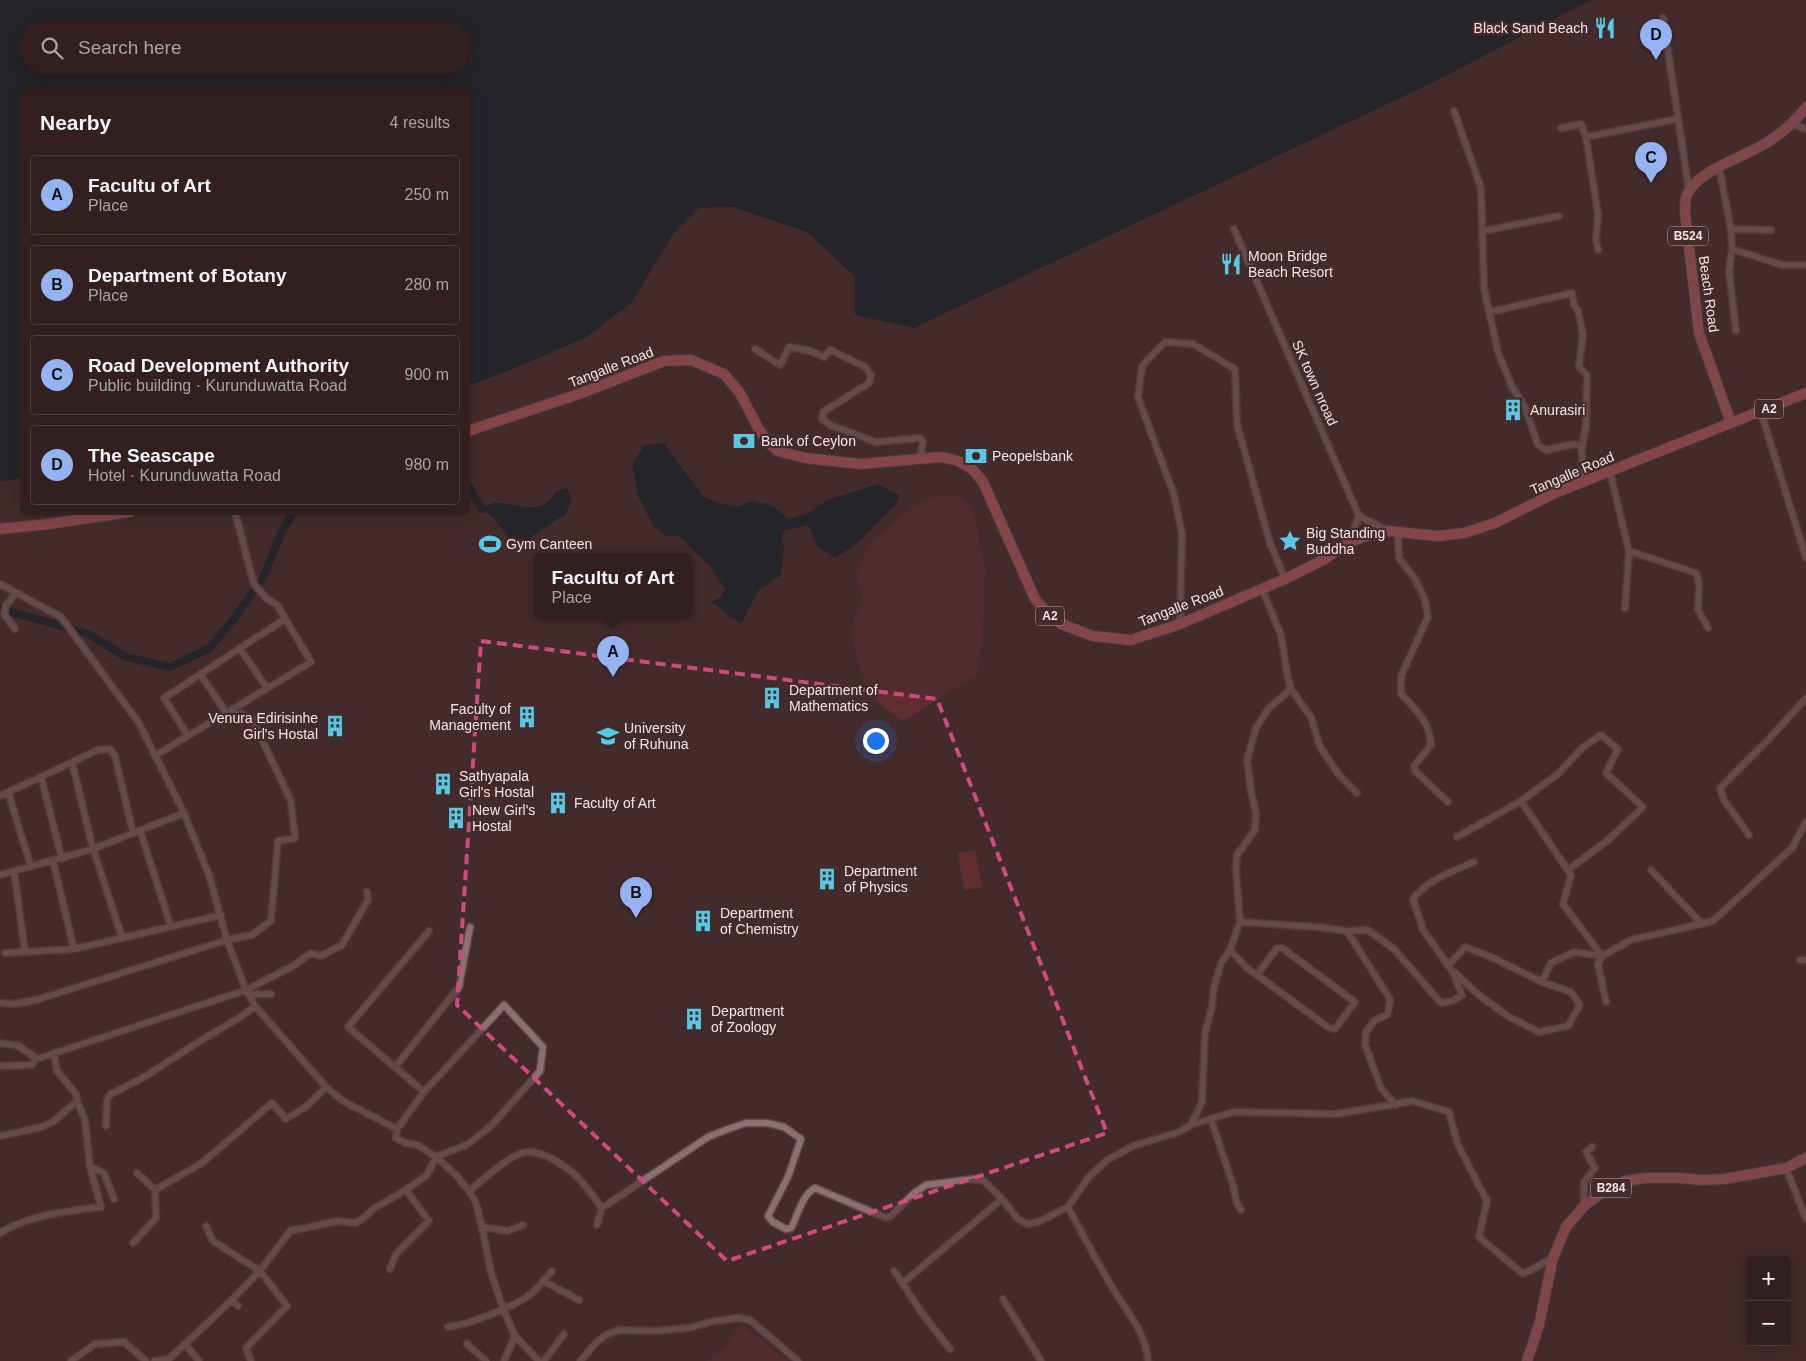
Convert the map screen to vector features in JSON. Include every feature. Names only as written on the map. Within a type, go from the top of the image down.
[{"type":"highway","name":"Tangalle Road","points":[[470,430],[580,394],[664,361],[692,360],[724,374],[740,393],[767,441],[778,450],[805,458],[860,464],[942,457],[972,469],[983,482],[1035,599],[1048,614],[1061,624],[1093,636],[1131,640],[1180,624],[1286,579],[1323,560],[1348,543],[1363,537],[1393,532],[1437,536],[1464,533],[1495,523],[1555,493],[1806,393]]},
{"type":"highway","points":[[0,529],[110,515]]},
{"type":"main road","points":[[1689,191],[1698,181],[1719,167],[1764,145],[1792,124],[1806,107]]},
{"type":"main road","name":"Beach Road","points":[[1689,191],[1685,198],[1685,212],[1699,333],[1731,423]]},
{"type":"main road","name":"B284","points":[[1527,1361],[1539,1325],[1553,1258],[1566,1226],[1584,1206],[1604,1191],[1625,1182],[1645,1178],[1725,1179],[1786,1168],[1806,1158]]},
{"type":"street","points":[[1663,18],[1689,191]]},
{"type":"street","points":[[1454,111],[1481,188],[1484,288],[1498,352],[1504,368],[1512,387],[1525,407],[1538,445],[1546,450],[1574,444],[1582,448]]},
{"type":"street","points":[[1586,137],[1677,119]]},
{"type":"street","points":[[1561,128],[1581,124],[1586,137],[1598,214],[1596,240],[1598,250]]},
{"type":"street","points":[[1792,124],[1806,128]]},
{"type":"street","points":[[1719,167],[1731,229],[1732,249],[1729,271],[1736,331]]},
{"type":"street","points":[[1483,231],[1559,216]]},
{"type":"street","name":"SK town nroad","points":[[1234,229],[1359,516]]},
{"type":"street","points":[[1731,229],[1771,230]]},
{"type":"street","points":[[1732,249],[1782,264],[1806,265]]},
{"type":"street","points":[[1490,312],[1572,293],[1583,334],[1579,367],[1587,375],[1586,424],[1582,448],[1585,482]]},
{"type":"street","points":[[1180,624],[1182,534],[1174,495],[1138,397],[1142,366],[1165,342],[1193,344],[1236,369],[1237,424],[1270,543],[1286,579]]},
{"type":"street","points":[[755,349],[780,365],[789,347],[811,351],[824,357],[830,350],[865,367],[871,375],[869,383],[823,412],[822,419],[830,425],[876,442],[920,438],[923,442],[920,458]]},
{"type":"street","points":[[1761,412],[1806,558]]},
{"type":"street","points":[[1610,472],[1629,551],[1625,608]]},
{"type":"street","points":[[156,754],[311,662],[277,605],[266,598],[254,584],[236,515]]},
{"type":"street","points":[[1348,543],[1359,516],[1393,532],[1399,558],[1415,579],[1424,597],[1428,617],[1401,676],[1401,694],[1423,716],[1430,735],[1431,745],[1414,766],[1416,771],[1448,802]]},
{"type":"street","points":[[1629,551],[1696,573],[1699,584],[1698,610],[1708,628]]},
{"type":"street","points":[[0,584],[61,618],[140,723],[184,813],[209,874],[227,940],[254,1006],[326,1087],[342,1100],[396,1129]]},
{"type":"street","points":[[1262,589],[1281,634],[1291,689],[1311,717],[1320,747],[1339,775],[1357,793]]},
{"type":"street","points":[[15,629],[4,614],[6,605],[16,594]]},
{"type":"street","points":[[188,736],[164,698],[285,619]]},
{"type":"street","points":[[240,649],[267,688]]},
{"type":"street","points":[[0,1003],[14,1004],[36,1000],[227,940],[252,935],[271,921],[278,841],[296,838],[291,801],[253,721],[241,714],[226,712],[200,674]]},
{"type":"street","points":[[1191,1125],[1202,1102],[1205,1033],[1212,1007],[1214,987],[1240,922],[1236,869],[1237,855],[1255,830],[1256,813],[1247,760],[1256,728],[1268,710],[1291,689]]},
{"type":"street","points":[[1750,835],[1724,800],[1720,788],[1769,739],[1806,698]]},
{"type":"street","points":[[1457,837],[1521,801],[1559,773],[1584,747],[1601,735],[1618,749],[1606,773],[1643,806],[1607,841],[1569,869]]},
{"type":"street","points":[[0,796],[98,750],[110,749],[115,756],[133,833]]},
{"type":"street","points":[[72,762],[93,849],[122,937]]},
{"type":"street","points":[[42,776],[62,859]]},
{"type":"street","points":[[8,792],[31,867]]},
{"type":"street","points":[[1521,801],[1569,869],[1571,875],[1563,904],[1602,956]]},
{"type":"street","points":[[0,875],[93,849],[184,813]]},
{"type":"street","points":[[1542,982],[1551,964],[1574,952],[1602,956],[1631,940],[1713,921],[1792,848],[1806,822]]},
{"type":"street","points":[[140,830],[171,927]]},
{"type":"street","points":[[53,861],[74,949]]},
{"type":"street","points":[[1449,965],[1465,948],[1489,956],[1542,982],[1572,992],[1580,1005],[1568,1026],[1539,1032],[1509,1017],[1480,996],[1454,972],[1423,930],[1413,899],[1419,892],[1439,878],[1474,862]]},
{"type":"street","points":[[1652,870],[1701,923]]},
{"type":"street","points":[[14,871],[25,951]]},
{"type":"street","points":[[0,1066],[31,1065],[36,1059],[247,992],[293,966],[311,953],[321,956],[342,945],[368,900],[367,892]]},
{"type":"street","points":[[5,953],[74,949],[221,915]]},
{"type":"street","points":[[1240,922],[1319,926],[1347,932],[1368,930],[1394,949],[1441,1003],[1453,1001],[1462,995],[1454,972]]},
{"type":"street","points":[[396,1066],[459,987],[470,927]]},
{"type":"street","points":[[424,1092],[396,1066],[348,1027],[429,931]]},
{"type":"street","points":[[1347,932],[1390,999],[1388,1014],[1374,1021],[1366,1032],[1365,1045],[1381,1088],[1395,1105]]},
{"type":"street","points":[[1230,950],[1247,968],[1329,1028],[1335,1029],[1355,1002],[1282,948],[1277,948],[1257,975]]},
{"type":"street","points":[[1602,956],[1598,965],[1606,1002]]},
{"type":"street","points":[[247,992],[271,994]]},
{"type":"street","points":[[154,1361],[169,1359],[186,1344],[260,1271],[290,1231],[338,1221],[355,1223],[427,1174],[436,1157],[468,1144],[492,1124],[540,1071],[543,1047],[504,1005],[424,1092],[396,1129],[396,1138],[405,1143],[418,1145],[436,1157],[456,1175],[469,1191],[476,1203],[491,1272],[503,1309],[515,1336],[539,1361]]},
{"type":"street","points":[[106,1126],[107,1100],[111,1094],[146,1076],[200,1040],[239,1018],[254,1006]]},
{"type":"street","points":[[0,1043],[20,1046],[36,1059]]},
{"type":"street","points":[[0,1233],[43,1216],[101,1207],[90,1167],[85,1120],[76,1094],[57,1071],[54,1054]]},
{"type":"street","points":[[155,1190],[202,1163],[272,1103],[286,1119],[307,1106],[326,1087]]},
{"type":"street","points":[[0,1136],[42,1127],[54,1120],[77,1101]]},
{"type":"street","points":[[597,1225],[602,1208],[708,1137],[746,1124],[767,1123],[784,1127],[801,1139],[788,1177],[768,1216],[772,1222],[786,1229],[792,1228],[809,1192],[816,1188],[886,1218],[892,1216],[914,1193],[926,1185],[974,1179],[984,1181],[1018,1219],[1028,1224],[1038,1222],[1068,1206],[1088,1178],[1107,1160],[1133,1146],[1179,1132],[1191,1125],[1233,1112],[1336,1114],[1413,1101],[1449,1112],[1458,1145],[1486,1201],[1479,1237],[1523,1274],[1553,1258]]},
{"type":"street","points":[[1211,1119],[1237,1203],[1241,1210]]},
{"type":"street","points":[[1584,1206],[1584,1182],[1595,1168],[1586,1152],[1592,1147]]},
{"type":"street","points":[[469,1191],[511,1158],[523,1152],[536,1153],[546,1156],[573,1173],[602,1208]]},
{"type":"street","points":[[90,1167],[104,1173],[114,1199]]},
{"type":"street","points":[[1786,1168],[1806,1219]]},
{"type":"street","points":[[133,1243],[156,1218],[155,1190],[137,1173]]},
{"type":"street","points":[[390,1269],[396,1254],[429,1221],[406,1190]]},
{"type":"street","points":[[904,1282],[1002,1199]]},
{"type":"street","points":[[1068,1206],[1115,1292],[1139,1329],[1148,1354],[1148,1361]]},
{"type":"street","points":[[482,1227],[507,1231],[523,1225]]},
{"type":"street","points":[[206,1226],[213,1241],[260,1271],[287,1306],[246,1348],[251,1361]]},
{"type":"street","points":[[448,1327],[462,1326],[503,1309],[530,1294],[552,1271]]},
{"type":"street","points":[[894,1271],[904,1282],[907,1291],[920,1310],[950,1349]]},
{"type":"street","points":[[542,1282],[580,1300]]},
{"type":"street","points":[[1003,1299],[1041,1361]]},
{"type":"street","points":[[232,1300],[238,1306]]},
{"type":"street","points":[[580,1361],[597,1342],[606,1335],[619,1330],[654,1331],[689,1328],[710,1322],[738,1318],[750,1320],[798,1361]]},
{"type":"street","points":[[544,1361],[564,1334]]},
{"type":"street","points":[[504,1361],[515,1336]]},
{"type":"street","points":[[71,1361],[95,1344],[124,1342],[146,1361]]},
{"type":"street","points":[[186,1344],[199,1361]]},
{"type":"street","points":[[467,1344],[486,1361]]},
{"type":"highlighted area","points":[[481,641],[937,699],[1107,1133],[727,1261],[457,1005]]},
{"type":"shaded area","points":[[955,495],[973,507],[985,571],[983,629],[978,674],[903,721],[879,703],[865,685],[850,630],[863,601],[856,569],[872,542],[900,516],[932,497]]},
{"type":"shaded area","points":[[975,850],[982,887],[964,890],[958,853]]},
{"type":"shaded area","points":[[740,1324],[788,1361],[706,1361],[726,1348]]},
{"type":"water","points":[[0,0],[1591,0],[1434,82],[914,328],[855,315],[855,277],[807,232],[733,207],[699,208],[674,233],[631,303],[585,338],[470,385],[470,90],[20,90],[20,478],[0,482]]},
{"type":"water","points":[[664,443],[703,496],[718,503],[736,507],[752,501],[772,505],[788,519],[809,513],[827,500],[878,484],[899,495],[897,503],[857,544],[835,558],[817,546],[808,525],[784,531],[781,540],[784,545],[781,575],[758,591],[741,624],[711,602],[720,598],[725,589],[711,568],[678,535],[668,537],[654,527],[638,496],[632,464],[645,445]]},
{"type":"water","points":[[567,488],[572,499],[565,516],[527,540],[514,541],[482,509],[495,503],[536,507],[550,500],[555,492]]},
{"type":"waterway","points":[[470,488],[482,509]]},
{"type":"waterway","points":[[0,609],[90,635],[126,657],[170,667],[210,648],[235,617],[263,578],[283,529],[292,515]]},
{"type":"place","name":"Black Sand Beach","points":[[1605,28]]},
{"type":"place","name":"The Seascape","points":[[1656,60]]},
{"type":"place","name":"Road Development Authority","points":[[1651,183]]},
{"type":"place","name":"Moon Bridge Beach Resort","points":[[1231,264]]},
{"type":"place","name":"Anurasiri","points":[[1513,410]]},
{"type":"place","name":"Bank of Ceylon","points":[[744,441]]},
{"type":"place","name":"Peopelsbank","points":[[976,456]]},
{"type":"place","name":"Big Standing Buddha","points":[[1290,541]]},
{"type":"place","name":"Gym Canteen","points":[[490,544]]},
{"type":"place","name":"Facultu of Art","points":[[613,677]]},
{"type":"place","name":"Department of Mathematics","points":[[772,698]]},
{"type":"place","name":"Faculty of Management","points":[[527,717]]},
{"type":"place","name":"Venura Edirisinhe Girl's Hostal","points":[[335,726]]},
{"type":"place","name":"University of Ruhuna","points":[[608,736]]},
{"type":"place","name":"Sathyapala Girl's Hostal","points":[[443,784]]},
{"type":"place","name":"Faculty of Art","points":[[558,803]]},
{"type":"place","name":"New Girl's Hostal","points":[[456,818]]},
{"type":"place","name":"Department of Physics","points":[[827,879]]},
{"type":"place","name":"Department of Botany","points":[[636,918]]},
{"type":"place","name":"Department of Chemistry","points":[[703,921]]},
{"type":"place","name":"Department of Zoology","points":[[694,1019]]}]
